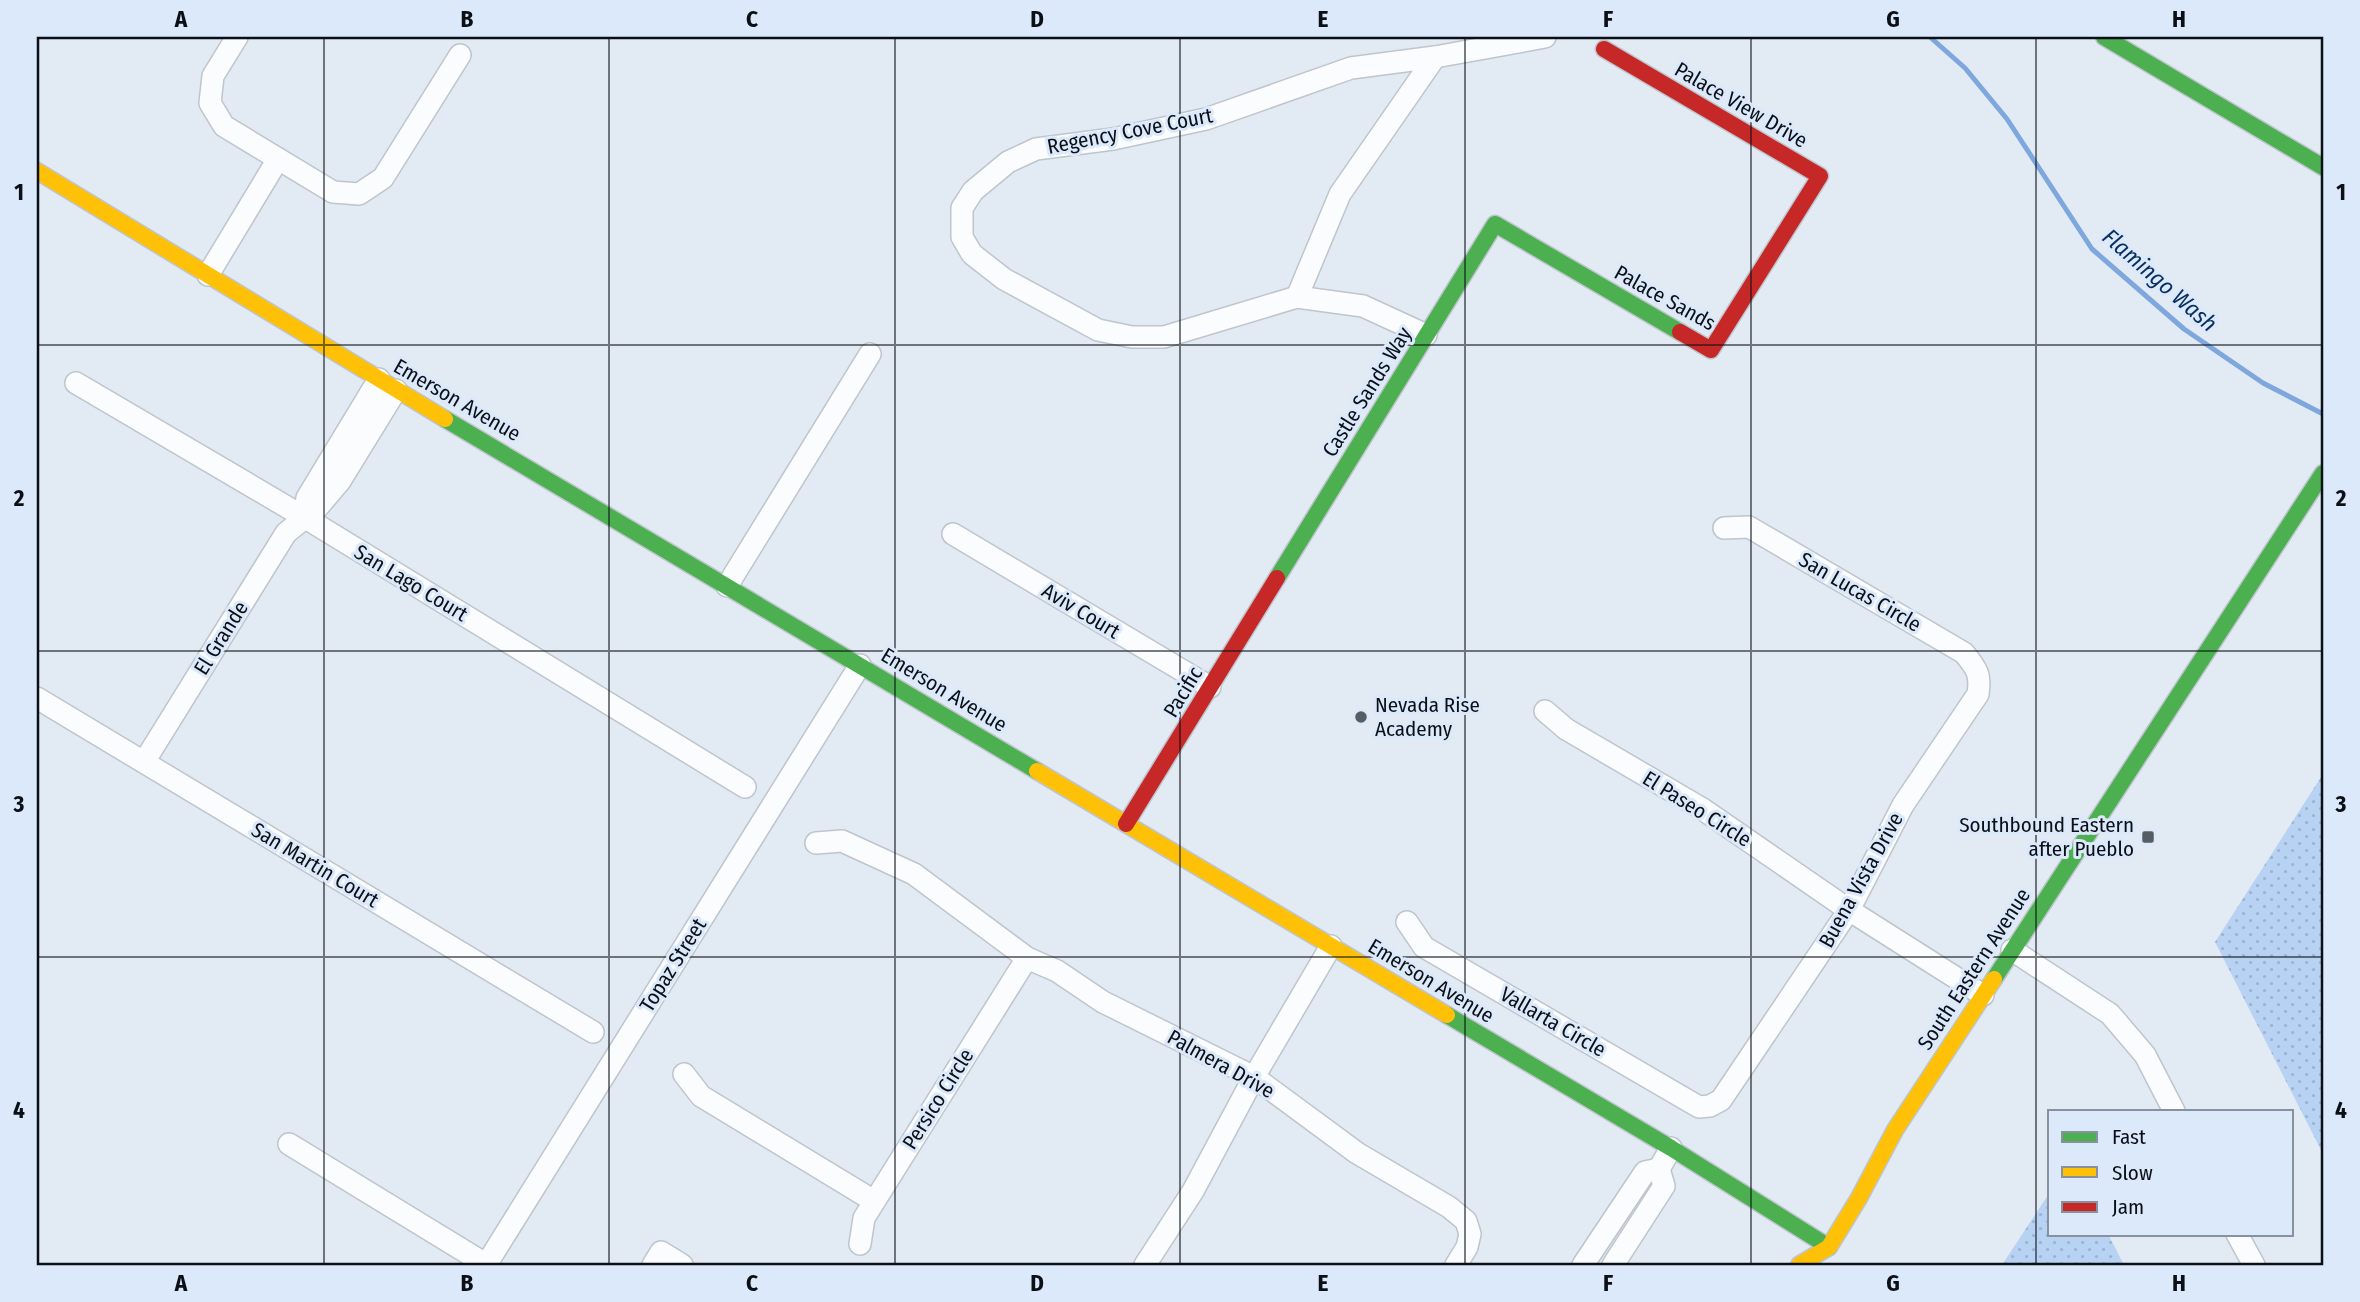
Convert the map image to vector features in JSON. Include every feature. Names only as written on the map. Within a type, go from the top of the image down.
[{"type":"street","points":[[237,37],[213,76],[210,103],[224,126],[333,192],[359,194],[383,178],[460,55]]},
{"type":"street","name":"Regency Cove Court","points":[[1426,335],[1363,306],[1297,297],[1164,337],[1132,337],[1098,330],[1004,279],[972,254],[962,237],[962,208],[973,191],[1008,162],[1036,149],[1113,139],[1206,120],[1351,68],[1435,57],[1545,37]]},
{"type":"street","points":[[2104,37],[2323,167]]},
{"type":"street","name":"Palace View Drive","points":[[1604,49],[1819,176]]},
{"type":"street","points":[[1297,297],[1340,194],[1435,57]]},
{"type":"street","points":[[208,275],[278,159]]},
{"type":"street","name":"Emerson Avenue","points":[[37,171],[388,384],[1671,1149],[1829,1247]]},
{"type":"street","name":"Palace Sands","points":[[1495,224],[1711,350],[1819,176]]},
{"type":"street","name":"Castle Sands Way","points":[[1275,581],[1495,224]]},
{"type":"street","points":[[727,586],[870,354]]},
{"type":"street","name":"San Lago Court","points":[[76,383],[303,517],[745,787]]},
{"type":"street","name":"El Grande","points":[[144,762],[286,533],[318,507],[340,481],[388,384]]},
{"type":"street","name":"South Eastern Avenue","points":[[1799,1265],[1829,1247],[1895,1130],[2323,473]]},
{"type":"street","name":"San Lucas Circle","points":[[1724,528],[1749,527],[1964,653],[1976,668],[1980,681]]},
{"type":"street","name":"Aviv Court","points":[[953,534],[1210,687]]},
{"type":"street","name":"Pacific","points":[[1126,824],[1275,581]]},
{"type":"street","name":"Topaz Street","points":[[486,1265],[860,665]]},
{"type":"street","name":"Buena Vista Drive","points":[[1710,1106],[1721,1100],[1849,910],[1903,805],[1978,694],[1980,681]]},
{"type":"street","name":"San Martin Court","points":[[37,698],[593,1032]]},
{"type":"street","name":"El Paseo Circle","points":[[1545,711],[1566,729],[1701,808],[1849,910],[1983,995]]},
{"type":"street","name":"Palmera Drive","points":[[816,842],[842,841],[914,874],[1027,958],[1057,971],[1103,1002],[1254,1077],[1357,1153],[1449,1207],[1466,1221],[1470,1234],[1468,1247],[1456,1265]]},
{"type":"street","name":"Vallarta Circle","points":[[1407,922],[1424,947],[1699,1107],[1710,1106]]},
{"type":"street","points":[[1145,1265],[1193,1191],[1254,1077],[1331,946]]},
{"type":"street","points":[[2012,950],[2110,1014],[2145,1055],[2173,1110]]},
{"type":"street","name":"Persico Circle","points":[[860,1244],[864,1218],[1027,958]]},
{"type":"street","points":[[684,1074],[701,1096],[874,1201]]},
{"type":"street","points":[[289,1144],[486,1265]]},
{"type":"street","points":[[1583,1265],[1645,1172],[1659,1169],[1671,1149]]},
{"type":"street","points":[[1613,1265],[1664,1186],[1659,1169]]},
{"type":"street","points":[[2238,1236],[2253,1265]]},
{"type":"street","points":[[1829,1247],[1833,1265]]},
{"type":"street","points":[[657,1259],[682,1265]]},
{"type":"shaded area","points":[[2323,774],[2323,1154],[2215,942]]},
{"type":"shaded area","points":[[2048,1195],[2048,1236],[2109,1236],[2124,1265],[2002,1265]]},
{"type":"waterway","name":"Flamingo Wash","points":[[1930,37],[1965,68],[2007,119],[2092,249],[2184,329],[2263,383],[2323,414]]},
{"type":"traffic: fast","points":[[2104,37],[2323,167]]},
{"type":"traffic: fast","points":[[1277,578],[1495,224],[1680,332]]},
{"type":"traffic: fast","points":[[445,419],[1037,771]]},
{"type":"traffic: fast","points":[[1994,979],[2323,473]]},
{"type":"traffic: fast","points":[[1447,1015],[1671,1148],[1829,1247]]},
{"type":"traffic: slow","points":[[37,171],[445,419]]},
{"type":"traffic: slow","points":[[1037,771],[1447,1015]]},
{"type":"traffic: slow","points":[[1799,1265],[1829,1247],[1895,1130],[1994,979]]},
{"type":"traffic: jam","points":[[1604,49],[1820,176],[1711,350],[1680,332]]},
{"type":"traffic: jam","points":[[1126,824],[1277,578]]},
{"type":"place","name":"Nevada Rise Academy","points":[[1361,717]]},
{"type":"place","name":"Southbound Eastern after Pueblo","points":[[2148,837]]}]
